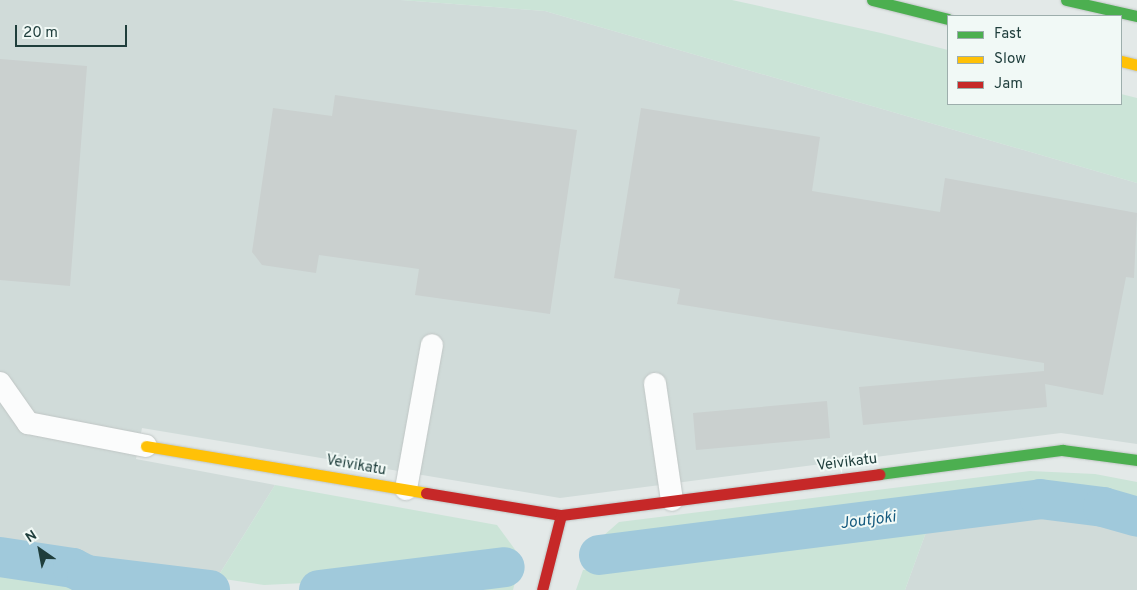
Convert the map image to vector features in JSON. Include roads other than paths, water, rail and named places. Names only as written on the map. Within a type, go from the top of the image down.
[{"type":"main road","points":[[872,0],[947,19]]},
{"type":"main road","points":[[1066,0],[1137,16]]},
{"type":"main road","points":[[1122,61],[1137,65]]},
{"type":"main road","name":"Veivikatu","points":[[146,446],[561,515],[1062,450],[1137,460]]},
{"type":"main road","points":[[542,590],[561,515]]},
{"type":"lane","points":[[406,489],[432,345]]},
{"type":"lane","points":[[0,384],[28,423],[146,446]]},
{"type":"lane","points":[[655,384],[672,500]]},
{"type":"waterway","name":"Joutjoki","points":[[599,555],[1040,499],[1103,507],[1137,517]]},
{"type":"waterway","name":"Joutjoki","points":[[0,557],[73,568],[87,575],[210,590]]},
{"type":"waterway","name":"Joutjoki","points":[[319,590],[505,567]]}]
